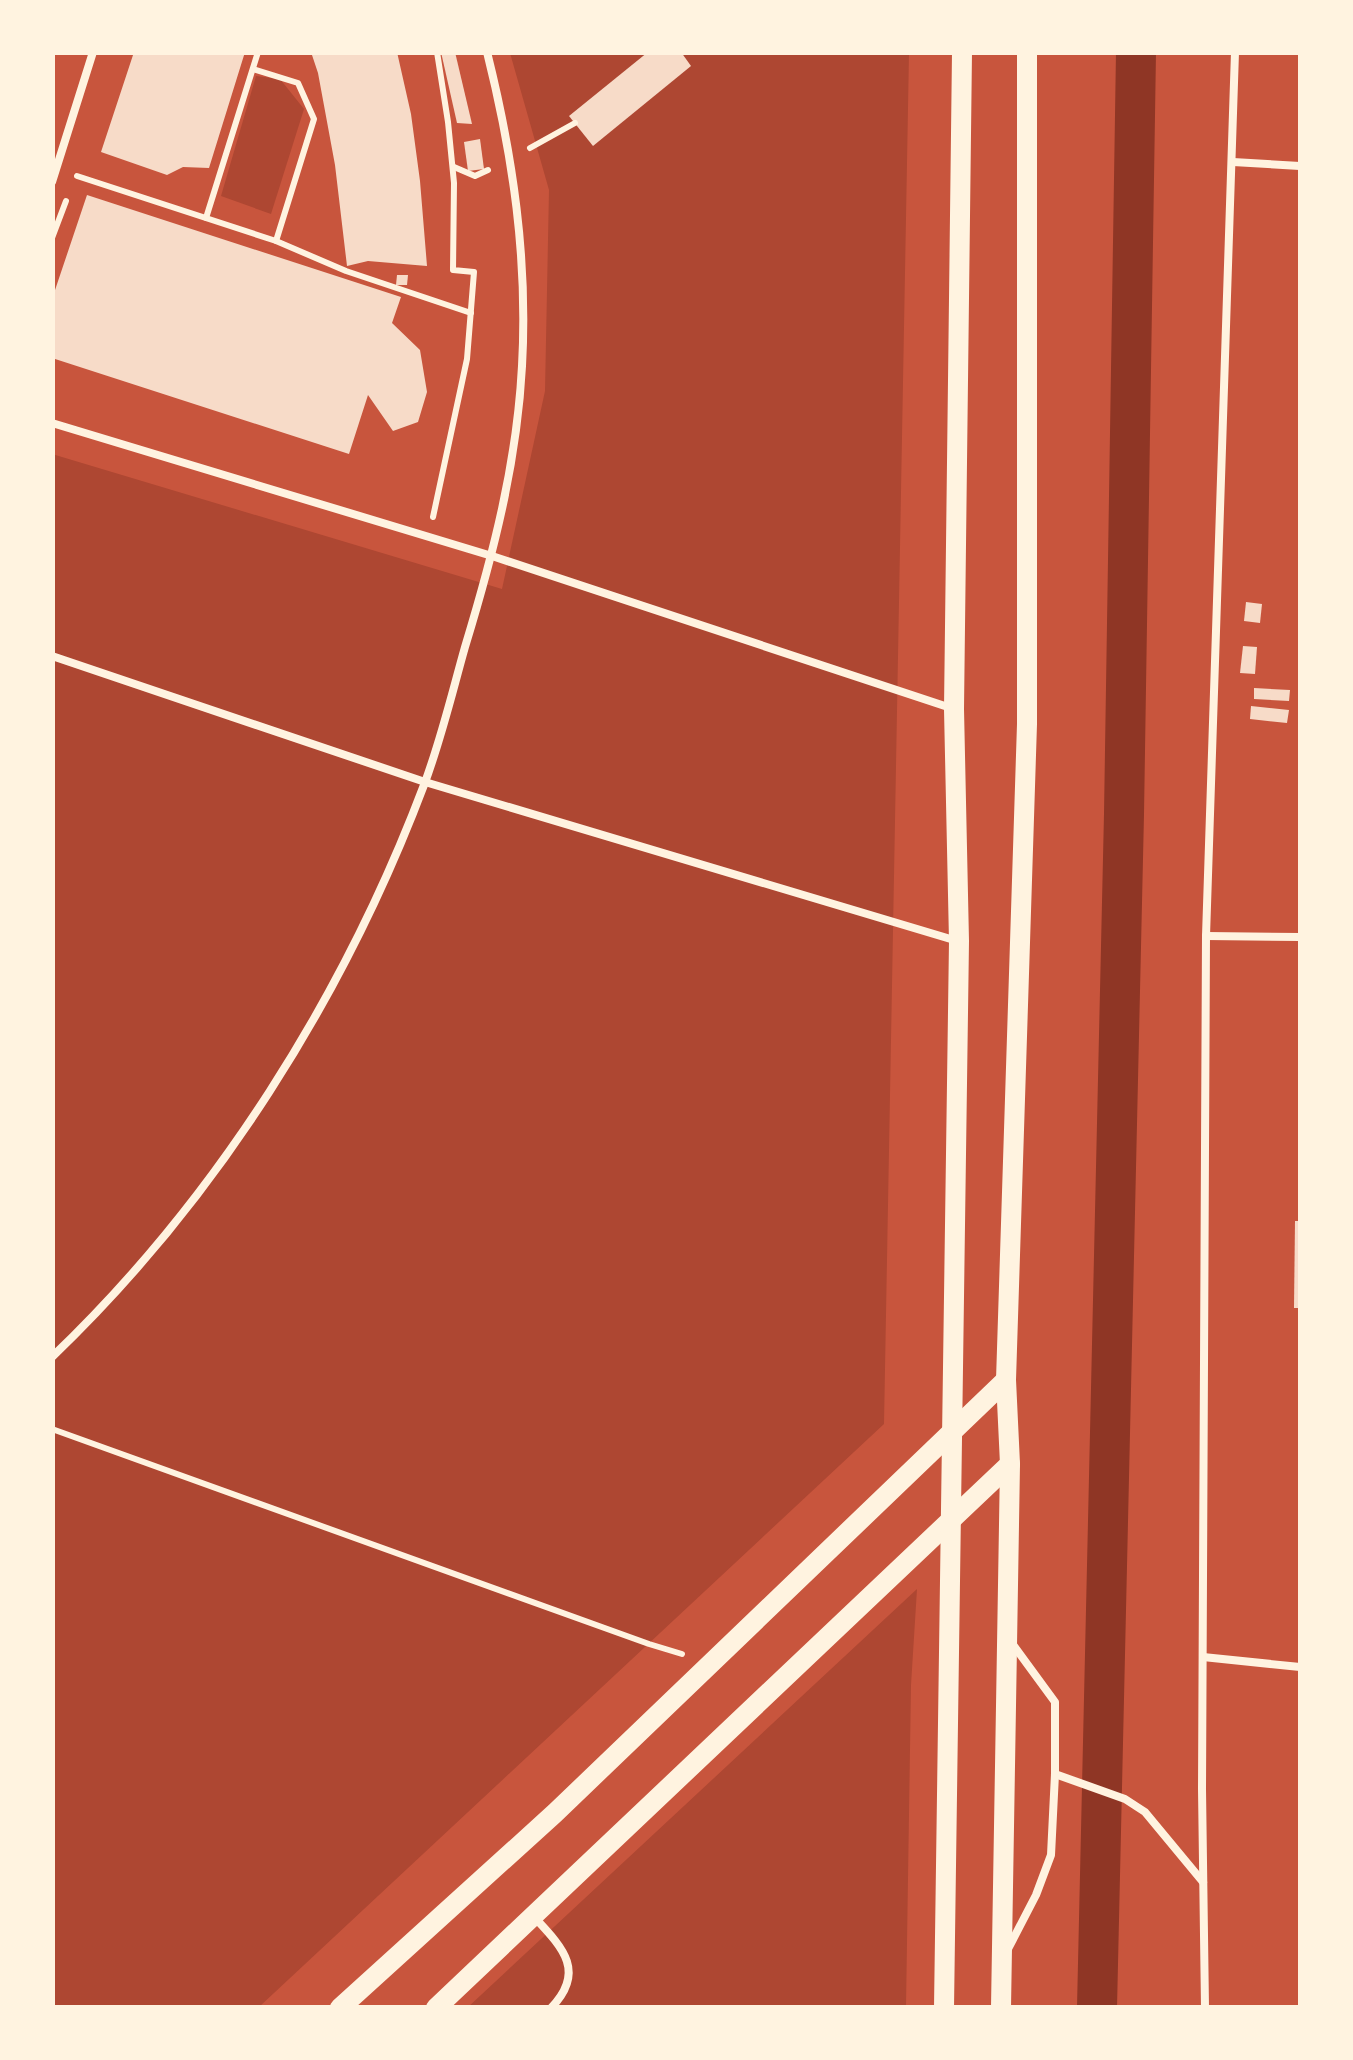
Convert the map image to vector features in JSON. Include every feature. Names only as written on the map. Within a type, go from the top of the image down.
[{"type":"main road","points":[[944,2008],[959,941],[954,709],[962,52]]},
{"type":"main road","points":[[1001,2008],[1010,1464],[1006,1380],[1028,724],[1026,52]]},
{"type":"main road","points":[[340,2008],[555,1813],[1006,1380]]},
{"type":"main road","points":[[436,2008],[1010,1464]]},
{"type":"lane","points":[[52,182],[93,52]]},
{"type":"lane","points":[[52,1358],[173,1224],[272,1085],[357,937],[426,782],[492,556],[517,430],[524,302],[521,238],[501,110],[486,52]]},
{"type":"lane","points":[[1205,2008],[1202,1657],[1206,936],[1235,52]]},
{"type":"lane","points":[[1233,162],[1300,166]]},
{"type":"lane","points":[[52,423],[492,556],[954,709]]},
{"type":"lane","points":[[52,656],[426,782],[959,941]]},
{"type":"lane","points":[[1206,936],[1300,937]]},
{"type":"lane","points":[[1002,1962],[1036,1896],[1051,1855],[1055,1774],[1055,1702],[1008,1637]]},
{"type":"lane","points":[[1202,1657],[1300,1667]]},
{"type":"lane","points":[[1055,1774],[1124,1799],[1145,1812],[1203,1882]]},
{"type":"lane","points":[[533,1916],[558,1942],[568,1962],[565,1991],[551,2008]]},
{"type":"path","points":[[206,218],[258,52]]},
{"type":"path","points":[[437,52],[454,184],[453,270],[474,272],[468,359],[438,499]]},
{"type":"path","points":[[253,69],[298,83],[314,119],[276,241]]},
{"type":"path","points":[[56,169],[276,241],[471,313]]},
{"type":"path","points":[[52,1429],[649,1644],[712,1663]]},
{"type":"shaded area","points":[[510,53],[909,53],[884,1424],[259,2007],[53,2007],[52,454],[502,589],[545,391],[549,190]]},
{"type":"shaded area","points":[[256,76],[280,79],[304,109],[271,214],[221,196]]},
{"type":"shaded area","points":[[917,1589],[911,1685],[906,2007],[467,2008]]},
{"type":"building","points":[[134,52],[245,52],[209,168],[183,167],[167,175],[101,152]]},
{"type":"building","points":[[311,52],[397,52],[411,114],[427,266],[368,261],[347,266],[335,165]]},
{"type":"building","points":[[441,52],[455,52],[472,124],[457,123]]},
{"type":"building","points":[[648,52],[681,52],[691,66],[593,146],[569,116]]},
{"type":"building","points":[[480,139],[484,169],[468,171],[464,142]]},
{"type":"building","points":[[87,195],[401,297],[392,323],[420,350],[427,392],[418,422],[393,431],[368,395],[349,454],[52,358],[52,299]]},
{"type":"building","points":[[397,275],[408,275],[407,285],[396,285]]},
{"type":"building","points":[[1246,602],[1262,604],[1260,623],[1244,621]]},
{"type":"building","points":[[1243,646],[1257,647],[1255,674],[1240,673]]},
{"type":"building","points":[[1254,688],[1290,690],[1289,701],[1254,699]]},
{"type":"building","points":[[1251,706],[1289,710],[1287,723],[1250,719]]},
{"type":"building","points":[[1295,1221],[1300,1221],[1300,1308],[1294,1308]]},
{"type":"waterway","points":[[1097,2008],[1124,814],[1136,52]]}]
